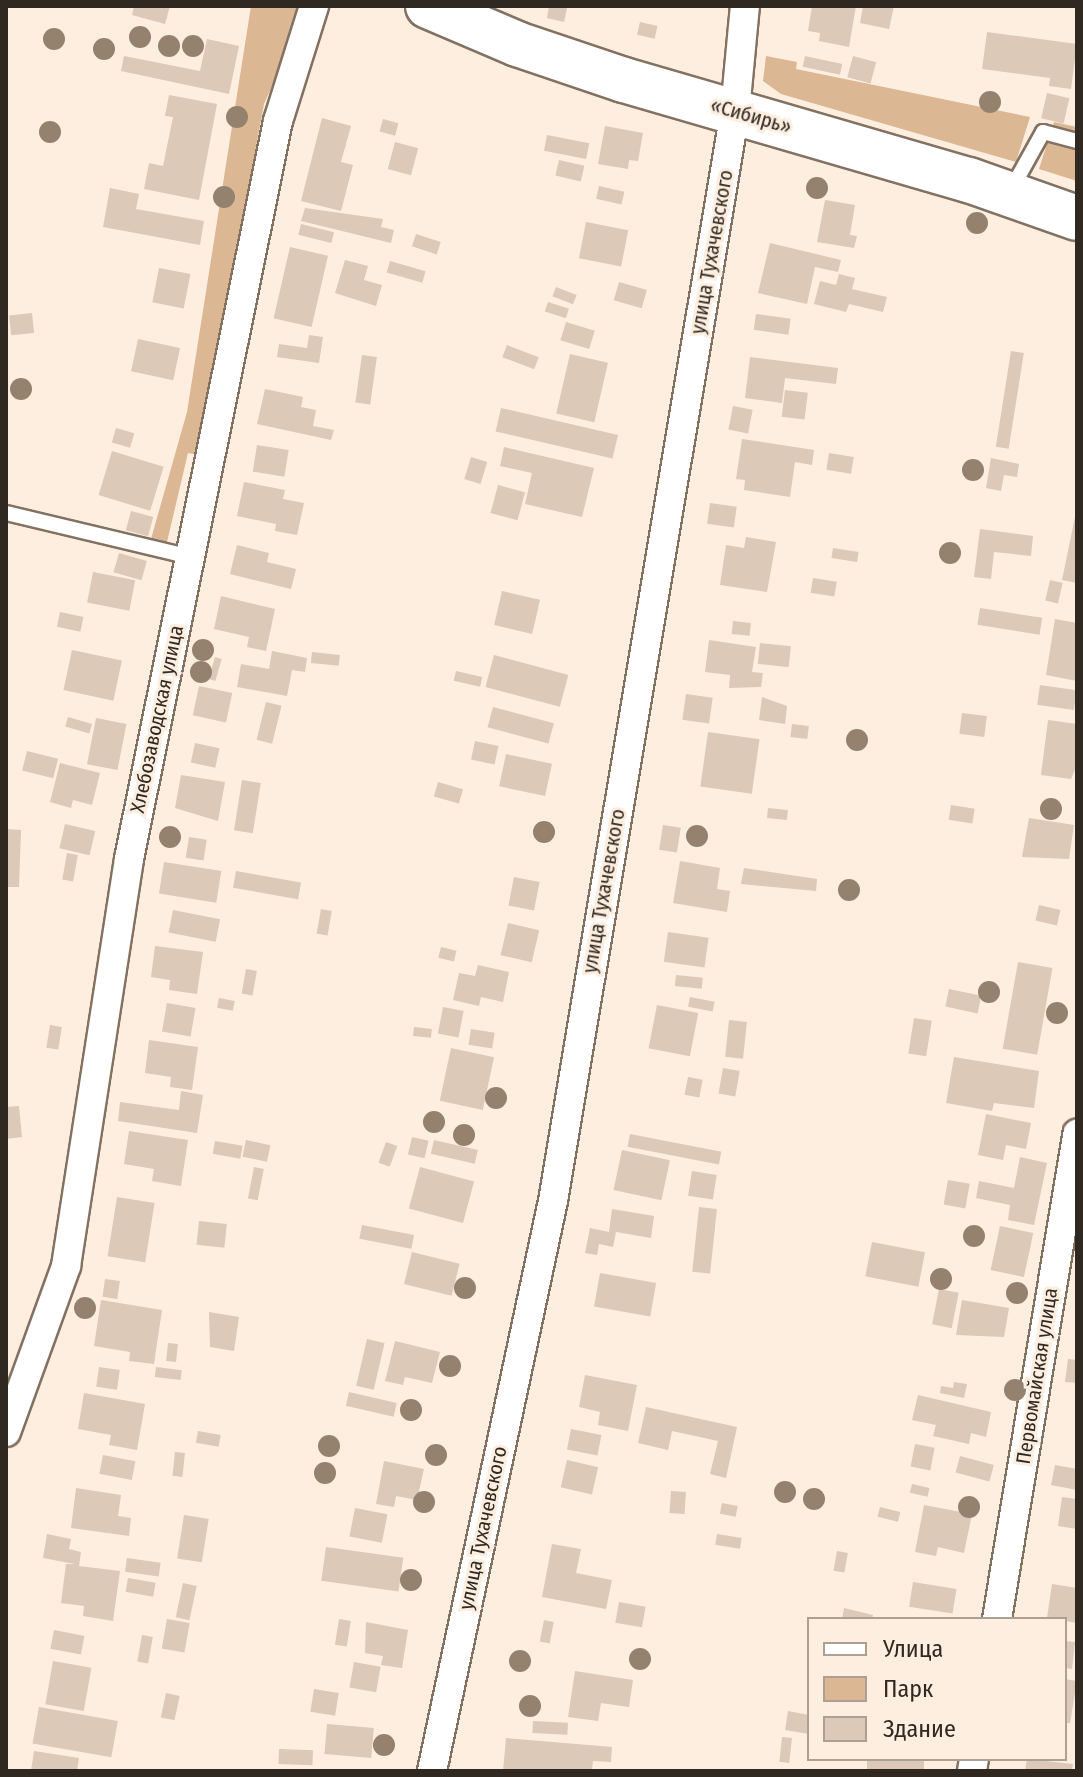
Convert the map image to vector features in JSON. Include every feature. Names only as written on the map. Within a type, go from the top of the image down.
[{"type":"highway","name":"«Сибирь»","points":[[428,6],[517,44],[1009,194],[1077,218]]},
{"type":"street","name":"Хлебозаводская улица","points":[[6,1432],[66,1266],[129,859],[278,121],[314,6]]},
{"type":"street","name":"улица Тухачевского","points":[[432,1771],[553,1201],[735,111],[745,6]]},
{"type":"street","name":"Первомайская улица","points":[[997,1617],[1077,1134]]},
{"type":"lane","points":[[1009,194],[1043,132],[1077,141]]},
{"type":"lane","points":[[6,513],[191,557]]},
{"type":"green space","points":[[251,6],[300,6],[291,44],[264,104],[199,455],[188,453],[167,542],[151,539],[187,412]]},
{"type":"green space","points":[[766,56],[797,62],[796,69],[1030,117],[1016,162],[781,94],[763,81]]},
{"type":"green space","points":[[1054,122],[1077,127],[1077,181],[1039,169]]},
{"type":"building","points":[[134,6],[170,6],[165,24],[132,15]]},
{"type":"building","points":[[549,6],[567,8],[564,22],[547,18]]},
{"type":"building","points":[[812,6],[856,6],[849,47],[819,41],[820,33],[808,31]]},
{"type":"building","points":[[863,6],[894,6],[889,29],[860,23]]},
{"type":"building","points":[[640,22],[658,26],[655,39],[637,35]]},
{"type":"building","points":[[987,32],[1077,44],[1071,89],[1049,86],[1050,78],[982,69]]},
{"type":"building","points":[[207,39],[239,46],[229,94],[121,71],[124,56],[200,71]]},
{"type":"building","points":[[805,56],[842,64],[840,75],[803,67]]},
{"type":"building","points":[[853,56],[876,62],[870,83],[847,77]]},
{"type":"building","points":[[1047,93],[1069,98],[1064,124],[1041,118]]},
{"type":"building","points":[[169,95],[217,104],[199,200],[144,189],[149,163],[163,166],[173,117],[165,116]]},
{"type":"building","points":[[322,118],[351,126],[341,162],[353,165],[341,211],[301,201]]},
{"type":"building","points":[[383,119],[398,123],[395,136],[380,132]]},
{"type":"building","points":[[605,126],[643,133],[638,161],[629,160],[628,169],[598,164]]},
{"type":"building","points":[[547,135],[589,143],[586,159],[544,151]]},
{"type":"building","points":[[395,142],[418,148],[411,175],[388,169]]},
{"type":"building","points":[[559,160],[584,166],[581,181],[555,176]]},
{"type":"building","points":[[599,186],[624,192],[621,205],[596,199]]},
{"type":"building","points":[[110,188],[139,194],[136,209],[204,221],[200,245],[103,227]]},
{"type":"building","points":[[825,200],[855,205],[850,235],[857,236],[854,248],[817,242]]},
{"type":"building","points":[[305,208],[383,219],[381,227],[394,230],[391,243],[301,221]]},
{"type":"building","points":[[586,222],[628,230],[621,267],[579,258]]},
{"type":"building","points":[[301,224],[334,232],[331,243],[298,235]]},
{"type":"building","points":[[416,234],[441,242],[437,254],[412,246]]},
{"type":"building","points":[[770,243],[841,260],[838,272],[815,267],[807,304],[758,293]]},
{"type":"building","points":[[290,247],[328,256],[312,327],[274,318]]},
{"type":"building","points":[[345,260],[368,266],[364,280],[382,285],[376,306],[335,293]]},
{"type":"building","points":[[390,261],[426,271],[422,283],[387,273]]},
{"type":"building","points":[[159,268],[190,274],[184,308],[152,302]]},
{"type":"building","points":[[839,274],[855,278],[852,289],[887,297],[883,312],[849,304],[846,312],[814,304],[820,281],[836,285]]},
{"type":"building","points":[[619,282],[647,290],[642,308],[614,300]]},
{"type":"building","points":[[556,287],[577,295],[573,304],[552,296]]},
{"type":"building","points":[[548,302],[569,309],[566,318],[545,312]]},
{"type":"building","points":[[32,313],[34,333],[11,335],[9,315]]},
{"type":"building","points":[[756,314],[791,319],[788,335],[754,330]]},
{"type":"building","points":[[566,322],[595,331],[589,349],[560,340]]},
{"type":"building","points":[[309,335],[323,337],[319,363],[277,357],[279,344],[307,348]]},
{"type":"building","points":[[138,339],[180,348],[173,380],[131,371]]},
{"type":"building","points":[[507,345],[539,357],[534,369],[502,357]]},
{"type":"building","points":[[1011,351],[1024,353],[1009,449],[996,447]]},
{"type":"building","points":[[570,354],[608,363],[594,422],[556,413]]},
{"type":"building","points":[[362,355],[377,357],[370,405],[355,403]]},
{"type":"building","points":[[750,357],[838,368],[836,384],[785,378],[782,403],[745,398]]},
{"type":"building","points":[[265,389],[303,397],[301,407],[316,410],[313,426],[334,430],[331,440],[257,424]]},
{"type":"building","points":[[785,390],[808,393],[805,420],[782,417]]},
{"type":"building","points":[[733,406],[753,410],[748,433],[728,430]]},
{"type":"building","points":[[501,408],[618,435],[613,458],[496,431]]},
{"type":"building","points":[[116,428],[134,433],[130,448],[112,442]]},
{"type":"building","points":[[742,439],[814,450],[812,465],[795,462],[790,497],[744,490],[745,480],[736,479]]},
{"type":"building","points":[[257,445],[289,450],[284,477],[253,472]]},
{"type":"building","points":[[504,447],[594,468],[582,517],[525,504],[532,473],[500,466]]},
{"type":"building","points":[[112,451],[164,467],[150,511],[99,495]]},
{"type":"building","points":[[829,453],[854,457],[851,474],[826,470]]},
{"type":"building","points":[[471,457],[487,462],[481,484],[464,479]]},
{"type":"building","points":[[991,458],[1019,464],[1017,477],[1004,475],[1001,491],[986,488]]},
{"type":"building","points":[[244,482],[285,490],[283,499],[304,503],[297,535],[275,531],[276,524],[237,516]]},
{"type":"building","points":[[498,485],[525,492],[518,520],[490,513]]},
{"type":"building","points":[[710,503],[737,507],[734,528],[707,524]]},
{"type":"building","points":[[131,511],[153,517],[148,536],[126,530]]},
{"type":"building","points":[[1077,512],[1077,583],[1062,580]]},
{"type":"building","points":[[980,529],[1033,536],[1031,556],[994,552],[991,579],[974,577]]},
{"type":"building","points":[[746,537],[776,542],[767,592],[720,585],[726,545],[744,548]]},
{"type":"building","points":[[237,545],[269,553],[267,562],[296,569],[291,589],[230,574]]},
{"type":"building","points":[[833,548],[859,552],[857,562],[831,558]]},
{"type":"building","points":[[119,553],[147,561],[141,580],[113,572]]},
{"type":"building","points":[[93,572],[135,580],[129,611],[87,602]]},
{"type":"building","points":[[813,578],[837,582],[834,597],[811,593]]},
{"type":"building","points":[[1050,580],[1063,583],[1058,603],[1045,600]]},
{"type":"building","points":[[502,591],[540,600],[532,634],[494,625]]},
{"type":"building","points":[[221,596],[275,609],[266,651],[247,647],[249,637],[214,629]]},
{"type":"building","points":[[980,608],[1042,618],[1040,635],[977,625]]},
{"type":"building","points":[[60,612],[83,617],[80,632],[57,627]]},
{"type":"building","points":[[1055,619],[1077,623],[1077,681],[1046,675]]},
{"type":"building","points":[[733,621],[751,623],[750,636],[732,634]]},
{"type":"building","points":[[709,640],[756,647],[752,672],[763,673],[761,687],[729,688],[730,675],[705,672]]},
{"type":"building","points":[[760,643],[791,646],[789,667],[758,664]]},
{"type":"building","points":[[72,650],[122,661],[113,701],[63,690]]},
{"type":"building","points":[[272,651],[307,658],[305,672],[292,670],[287,696],[237,687],[241,664],[269,669]]},
{"type":"building","points":[[312,652],[340,655],[339,666],[311,663]]},
{"type":"building","points":[[494,655],[568,675],[560,707],[485,687]]},
{"type":"building","points":[[215,657],[222,659],[215,681],[209,679]]},
{"type":"building","points":[[456,671],[482,677],[480,687],[454,681]]},
{"type":"building","points":[[1040,685],[1077,690],[1074,710],[1037,705]]},
{"type":"building","points":[[199,686],[232,693],[226,722],[193,715]]},
{"type":"building","points":[[686,694],[713,698],[709,724],[682,720]]},
{"type":"building","points":[[762,697],[787,706],[785,724],[759,720]]},
{"type":"building","points":[[266,702],[282,706],[272,744],[257,740]]},
{"type":"building","points":[[493,707],[554,723],[548,744],[488,727]]},
{"type":"building","points":[[962,713],[987,716],[984,737],[959,734]]},
{"type":"building","points":[[68,717],[92,724],[89,734],[65,727]]},
{"type":"building","points":[[96,718],[126,724],[117,770],[87,764]]},
{"type":"building","points":[[1048,720],[1077,724],[1077,765],[1071,779],[1041,775]]},
{"type":"building","points":[[792,724],[809,726],[807,739],[790,737]]},
{"type":"building","points":[[708,732],[759,739],[752,794],[700,786]]},
{"type":"building","points":[[475,741],[498,746],[495,765],[471,760]]},
{"type":"building","points":[[195,743],[219,748],[215,768],[191,763]]},
{"type":"building","points":[[27,751],[58,759],[53,778],[22,770]]},
{"type":"building","points":[[506,754],[552,764],[545,796],[499,786]]},
{"type":"building","points":[[60,763],[100,773],[92,805],[73,800],[71,808],[50,802]]},
{"type":"building","points":[[181,775],[225,782],[218,821],[175,808]]},
{"type":"building","points":[[242,780],[261,783],[253,833],[234,830]]},
{"type":"building","points":[[438,782],[463,789],[459,804],[434,796]]},
{"type":"building","points":[[951,805],[975,809],[972,824],[949,820]]},
{"type":"building","points":[[768,808],[788,810],[787,820],[767,818]]},
{"type":"building","points":[[1029,818],[1074,825],[1069,859],[1022,857]]},
{"type":"building","points":[[65,824],[95,831],[90,855],[59,848]]},
{"type":"building","points":[[663,825],[681,828],[677,853],[659,850]]},
{"type":"building","points":[[6,829],[21,830],[19,887],[6,887]]},
{"type":"building","points":[[189,837],[207,840],[203,861],[186,858]]},
{"type":"building","points":[[67,853],[78,855],[73,881],[62,880]]},
{"type":"building","points":[[680,861],[720,868],[717,889],[730,891],[727,912],[673,903]]},
{"type":"building","points":[[164,862],[221,871],[216,903],[159,894]]},
{"type":"building","points":[[744,868],[817,879],[816,891],[741,884]]},
{"type":"building","points":[[236,871],[301,882],[298,899],[233,888]]},
{"type":"building","points":[[514,877],[540,882],[534,910],[508,905]]},
{"type":"building","points":[[1039,905],[1060,910],[1057,926],[1035,921]]},
{"type":"building","points":[[321,909],[332,911],[327,936],[317,934]]},
{"type":"building","points":[[173,910],[220,919],[216,942],[169,933]]},
{"type":"building","points":[[508,923],[539,930],[532,962],[501,955]]},
{"type":"building","points":[[668,932],[709,938],[704,967],[664,962]]},
{"type":"building","points":[[155,946],[203,952],[197,994],[169,990],[170,980],[151,977]]},
{"type":"building","points":[[441,947],[457,951],[454,962],[438,958]]},
{"type":"building","points":[[1018,962],[1052,968],[1037,1055],[1003,1049]]},
{"type":"building","points":[[478,965],[509,972],[503,1002],[481,997],[479,1006],[453,1000],[459,973],[475,976]]},
{"type":"building","points":[[246,969],[257,971],[252,996],[242,994]]},
{"type":"building","points":[[676,975],[703,978],[702,989],[675,986]]},
{"type":"building","points":[[949,989],[981,996],[978,1013],[945,1007]]},
{"type":"building","points":[[690,997],[715,1002],[713,1012],[688,1007]]},
{"type":"building","points":[[219,998],[235,1001],[233,1011],[217,1008]]},
{"type":"building","points":[[167,1003],[196,1008],[191,1037],[162,1032]]},
{"type":"building","points":[[657,1005],[698,1013],[690,1056],[649,1048]]},
{"type":"building","points":[[443,1007],[464,1011],[458,1038],[438,1034]]},
{"type":"building","points":[[914,1018],[932,1021],[926,1056],[908,1054]]},
{"type":"building","points":[[729,1020],[747,1022],[743,1059],[725,1057]]},
{"type":"building","points":[[50,1025],[62,1027],[58,1050],[46,1048]]},
{"type":"building","points":[[414,1027],[432,1029],[431,1038],[413,1036]]},
{"type":"building","points":[[471,1029],[495,1033],[492,1049],[468,1045]]},
{"type":"building","points":[[149,1040],[198,1047],[192,1090],[170,1087],[171,1077],[145,1073]]},
{"type":"building","points":[[451,1048],[494,1057],[483,1110],[440,1101]]},
{"type":"building","points":[[954,1057],[1039,1071],[1034,1108],[994,1103],[992,1111],[946,1103]]},
{"type":"building","points":[[723,1068],[740,1071],[735,1097],[718,1094]]},
{"type":"building","points":[[688,1077],[703,1080],[699,1098],[685,1095]]},
{"type":"building","points":[[181,1091],[203,1095],[197,1133],[118,1121],[120,1102],[179,1110]]},
{"type":"building","points":[[19,1106],[22,1137],[6,1139],[6,1107]]},
{"type":"building","points":[[986,1114],[1031,1123],[1026,1149],[1006,1145],[1003,1160],[978,1155]]},
{"type":"building","points":[[129,1131],[188,1140],[181,1186],[152,1181],[154,1169],[124,1164]]},
{"type":"building","points":[[630,1134],[721,1152],[719,1165],[628,1147]]},
{"type":"building","points":[[412,1137],[429,1141],[425,1158],[408,1155]]},
{"type":"building","points":[[246,1140],[270,1145],[267,1162],[242,1157]]},
{"type":"building","points":[[434,1140],[478,1150],[475,1164],[431,1154]]},
{"type":"building","points":[[215,1141],[243,1146],[240,1159],[213,1154]]},
{"type":"building","points":[[386,1142],[397,1146],[390,1167],[378,1163]]},
{"type":"building","points":[[622,1150],[670,1160],[661,1200],[613,1190]]},
{"type":"building","points":[[1020,1157],[1047,1163],[1034,1225],[1008,1220],[1010,1205],[976,1198],[979,1181],[1014,1188]]},
{"type":"building","points":[[254,1167],[264,1169],[258,1200],[248,1198]]},
{"type":"building","points":[[420,1167],[474,1181],[463,1223],[409,1209]]},
{"type":"building","points":[[692,1171],[717,1175],[713,1200],[688,1196]]},
{"type":"building","points":[[948,1180],[970,1184],[965,1208],[944,1205]]},
{"type":"building","points":[[117,1197],[155,1203],[145,1262],[108,1256]]},
{"type":"building","points":[[699,1207],[717,1209],[710,1274],[692,1272]]},
{"type":"building","points":[[612,1209],[654,1216],[651,1238],[616,1232],[613,1247],[599,1244],[597,1255],[585,1253],[590,1228],[609,1232]]},
{"type":"building","points":[[199,1221],[227,1224],[224,1248],[196,1245]]},
{"type":"building","points":[[362,1225],[414,1235],[411,1249],[359,1239]]},
{"type":"building","points":[[1000,1226],[1033,1233],[1024,1277],[991,1270]]},
{"type":"building","points":[[872,1242],[925,1252],[918,1287],[865,1276]]},
{"type":"building","points":[[412,1252],[460,1264],[452,1296],[404,1284]]},
{"type":"building","points":[[600,1273],[656,1283],[650,1316],[594,1306]]},
{"type":"building","points":[[105,1279],[120,1281],[117,1299],[102,1297]]},
{"type":"building","points":[[939,1289],[959,1293],[952,1328],[932,1324]]},
{"type":"building","points":[[101,1300],[162,1310],[154,1364],[129,1361],[130,1352],[94,1346]]},
{"type":"building","points":[[962,1300],[1009,1308],[1004,1337],[956,1335]]},
{"type":"building","points":[[209,1312],[239,1317],[234,1351],[210,1347]]},
{"type":"building","points":[[367,1339],[385,1343],[374,1390],[356,1386]]},
{"type":"building","points":[[395,1341],[440,1352],[432,1383],[405,1377],[403,1385],[385,1381]]},
{"type":"building","points":[[168,1343],[178,1344],[176,1362],[166,1361]]},
{"type":"building","points":[[1068,1359],[1077,1360],[1077,1383],[1065,1382]]},
{"type":"building","points":[[99,1367],[120,1370],[117,1390],[96,1387]]},
{"type":"building","points":[[156,1367],[182,1370],[181,1380],[155,1377]]},
{"type":"building","points":[[585,1375],[637,1385],[628,1431],[598,1425],[600,1412],[579,1407]]},
{"type":"building","points":[[954,1382],[967,1384],[964,1398],[940,1393],[941,1386],[953,1388]]},
{"type":"building","points":[[349,1392],[397,1403],[394,1417],[346,1406]]},
{"type":"building","points":[[84,1393],[145,1404],[137,1450],[109,1445],[111,1435],[78,1429]]},
{"type":"building","points":[[918,1395],[991,1412],[986,1437],[971,1433],[969,1444],[933,1436],[936,1425],[912,1420]]},
{"type":"building","points":[[646,1407],[737,1427],[726,1478],[710,1474],[718,1441],[672,1431],[668,1450],[638,1443]]},
{"type":"building","points":[[571,1429],[601,1435],[597,1456],[567,1450]]},
{"type":"building","points":[[198,1431],[221,1435],[219,1447],[196,1443]]},
{"type":"building","points":[[915,1444],[935,1448],[930,1470],[911,1467]]},
{"type":"building","points":[[175,1452],[185,1453],[182,1477],[172,1476]]},
{"type":"building","points":[[103,1455],[135,1461],[132,1480],[99,1474]]},
{"type":"building","points":[[960,1456],[994,1465],[989,1481],[956,1472]]},
{"type":"building","points":[[567,1460],[598,1467],[592,1494],[561,1487]]},
{"type":"building","points":[[384,1461],[424,1469],[417,1500],[396,1496],[394,1507],[376,1504]]},
{"type":"building","points":[[1055,1465],[1077,1469],[1077,1490],[1051,1485]]},
{"type":"building","points":[[912,1484],[930,1488],[928,1497],[910,1493]]},
{"type":"building","points":[[76,1488],[121,1495],[118,1516],[131,1518],[129,1536],[71,1528]]},
{"type":"building","points":[[671,1491],[686,1492],[684,1514],[669,1513]]},
{"type":"building","points":[[1062,1497],[1077,1499],[1077,1529],[1058,1526]]},
{"type":"building","points":[[722,1503],[738,1506],[736,1517],[720,1514]]},
{"type":"building","points":[[924,1505],[972,1514],[964,1553],[938,1547],[936,1556],[915,1552]]},
{"type":"building","points":[[880,1507],[900,1512],[898,1522],[878,1517]]},
{"type":"building","points":[[355,1508],[387,1514],[382,1543],[349,1536]]},
{"type":"building","points":[[184,1515],[209,1519],[202,1562],[177,1558]]},
{"type":"building","points":[[47,1534],[71,1539],[69,1549],[81,1552],[79,1566],[120,1571],[113,1621],[83,1616],[84,1606],[61,1603],[66,1564],[75,1564],[43,1558]]},
{"type":"building","points":[[717,1534],[742,1538],[740,1549],[715,1545]]},
{"type":"building","points":[[552,1544],[581,1549],[576,1573],[612,1580],[606,1609],[542,1597]]},
{"type":"building","points":[[326,1547],[403,1558],[399,1592],[321,1581]]},
{"type":"building","points":[[837,1551],[848,1553],[844,1573],[834,1571]]},
{"type":"building","points":[[127,1558],[161,1563],[159,1577],[125,1572]]},
{"type":"building","points":[[128,1578],[156,1583],[153,1597],[126,1592]]},
{"type":"building","points":[[913,1582],[956,1589],[953,1614],[909,1607]]},
{"type":"building","points":[[183,1583],[197,1586],[189,1620],[176,1617]]},
{"type":"building","points":[[1052,1584],[1077,1588],[1077,1623],[1067,1621],[1067,1617],[1047,1617]]},
{"type":"building","points":[[619,1602],[646,1607],[642,1627],[615,1623]]},
{"type":"building","points":[[844,1608],[873,1615],[872,1617],[842,1617]]},
{"type":"building","points":[[167,1619],[190,1623],[184,1653],[162,1649]]},
{"type":"building","points":[[339,1619],[351,1621],[347,1647],[335,1645]]},
{"type":"building","points":[[544,1620],[554,1622],[550,1644],[540,1642]]},
{"type":"building","points":[[366,1622],[408,1630],[402,1668],[381,1665],[383,1656],[365,1653]]},
{"type":"building","points":[[54,1630],[84,1636],[81,1655],[50,1649]]},
{"type":"building","points":[[142,1635],[153,1637],[148,1663],[137,1662]]},
{"type":"building","points":[[1067,1641],[1075,1642],[1072,1669],[1067,1668]]},
{"type":"building","points":[[53,1661],[91,1668],[84,1711],[45,1704]]},
{"type":"building","points":[[354,1662],[381,1667],[376,1692],[349,1688]]},
{"type":"building","points":[[575,1671],[633,1680],[629,1707],[601,1703],[598,1721],[568,1717]]},
{"type":"building","points":[[1067,1679],[1077,1681],[1070,1723],[1067,1723]]},
{"type":"building","points":[[314,1689],[339,1693],[335,1716],[310,1712]]},
{"type":"building","points":[[166,1693],[180,1696],[174,1720],[161,1717]]},
{"type":"building","points":[[39,1707],[118,1721],[111,1757],[33,1743]]},
{"type":"building","points":[[788,1711],[807,1715],[807,1734],[785,1730]]},
{"type":"building","points":[[533,1721],[568,1723],[567,1735],[532,1733]]},
{"type":"building","points":[[327,1724],[374,1728],[371,1758],[324,1754]]},
{"type":"building","points":[[782,1737],[792,1738],[789,1763],[779,1762]]},
{"type":"building","points":[[506,1738],[612,1747],[611,1762],[593,1761],[592,1770],[503,1771]]},
{"type":"building","points":[[279,1749],[313,1750],[312,1765],[278,1764]]},
{"type":"building","points":[[34,1751],[79,1758],[77,1771],[31,1771]]},
{"type":"building","points":[[867,1761],[924,1761],[924,1771],[867,1771]]},
{"type":"building","points":[[1027,1761],[1073,1764],[1072,1771],[1025,1771]]}]
